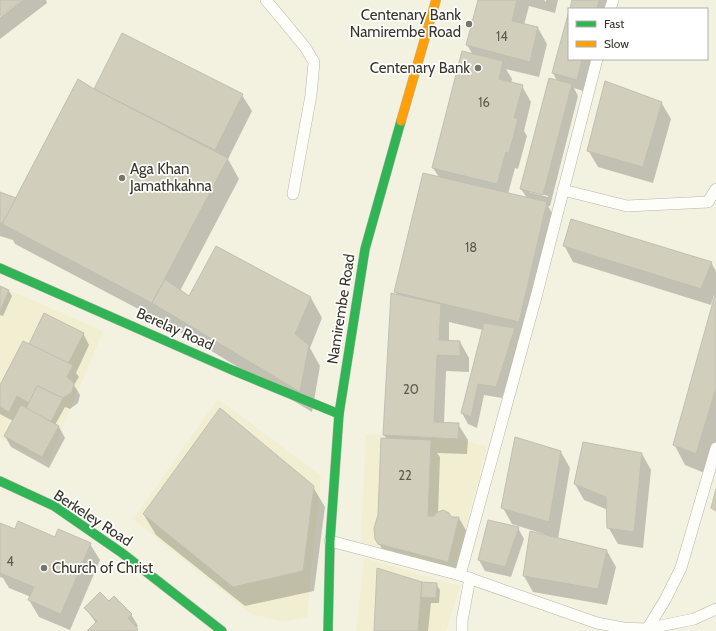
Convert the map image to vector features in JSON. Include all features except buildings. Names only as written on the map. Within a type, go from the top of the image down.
[{"type":"main road","name":"Namirembe Road","points":[[328,631],[330,541],[339,414],[365,249],[436,0]]},
{"type":"main road","name":"Berelay Road","points":[[0,268],[232,370],[339,414]]},
{"type":"main road","name":"Berkeley Road","points":[[0,481],[54,506],[122,553],[222,631]]},
{"type":"lane","points":[[266,0],[305,47],[314,62],[311,95],[293,194]]},
{"type":"lane","points":[[462,631],[465,577],[597,60]]},
{"type":"lane","points":[[563,190],[627,206],[708,202],[716,189]]},
{"type":"lane","points":[[646,630],[665,600],[681,568],[716,448]]},
{"type":"lane","points":[[330,541],[465,577],[597,623],[623,628],[646,630],[694,619],[716,609]]},
{"type":"shaded area","points":[[0,286],[103,331],[48,462],[0,438]]},
{"type":"shaded area","points":[[218,399],[321,476],[307,617],[284,622],[251,614],[133,519]]},
{"type":"shaded area","points":[[366,434],[453,438],[487,446],[455,567],[361,542]]},
{"type":"shaded area","points":[[364,558],[460,586],[446,631],[356,631]]},
{"type":"traffic: fast","points":[[328,631],[330,541],[339,414],[365,249],[401,121]]},
{"type":"traffic: fast","points":[[0,268],[232,370],[339,414]]},
{"type":"traffic: fast","points":[[0,481],[54,506],[122,553],[222,631]]},
{"type":"traffic: slow","points":[[401,121],[436,0]]},
{"type":"place","name":"Centenary Bank Namirembe Road","points":[[469,24]]},
{"type":"place","name":"Centenary Bank","points":[[478,68]]},
{"type":"place","name":"Aga Khan Jamathkahna","points":[[122,178]]},
{"type":"place","name":"Church of Christ","points":[[44,568]]}]
